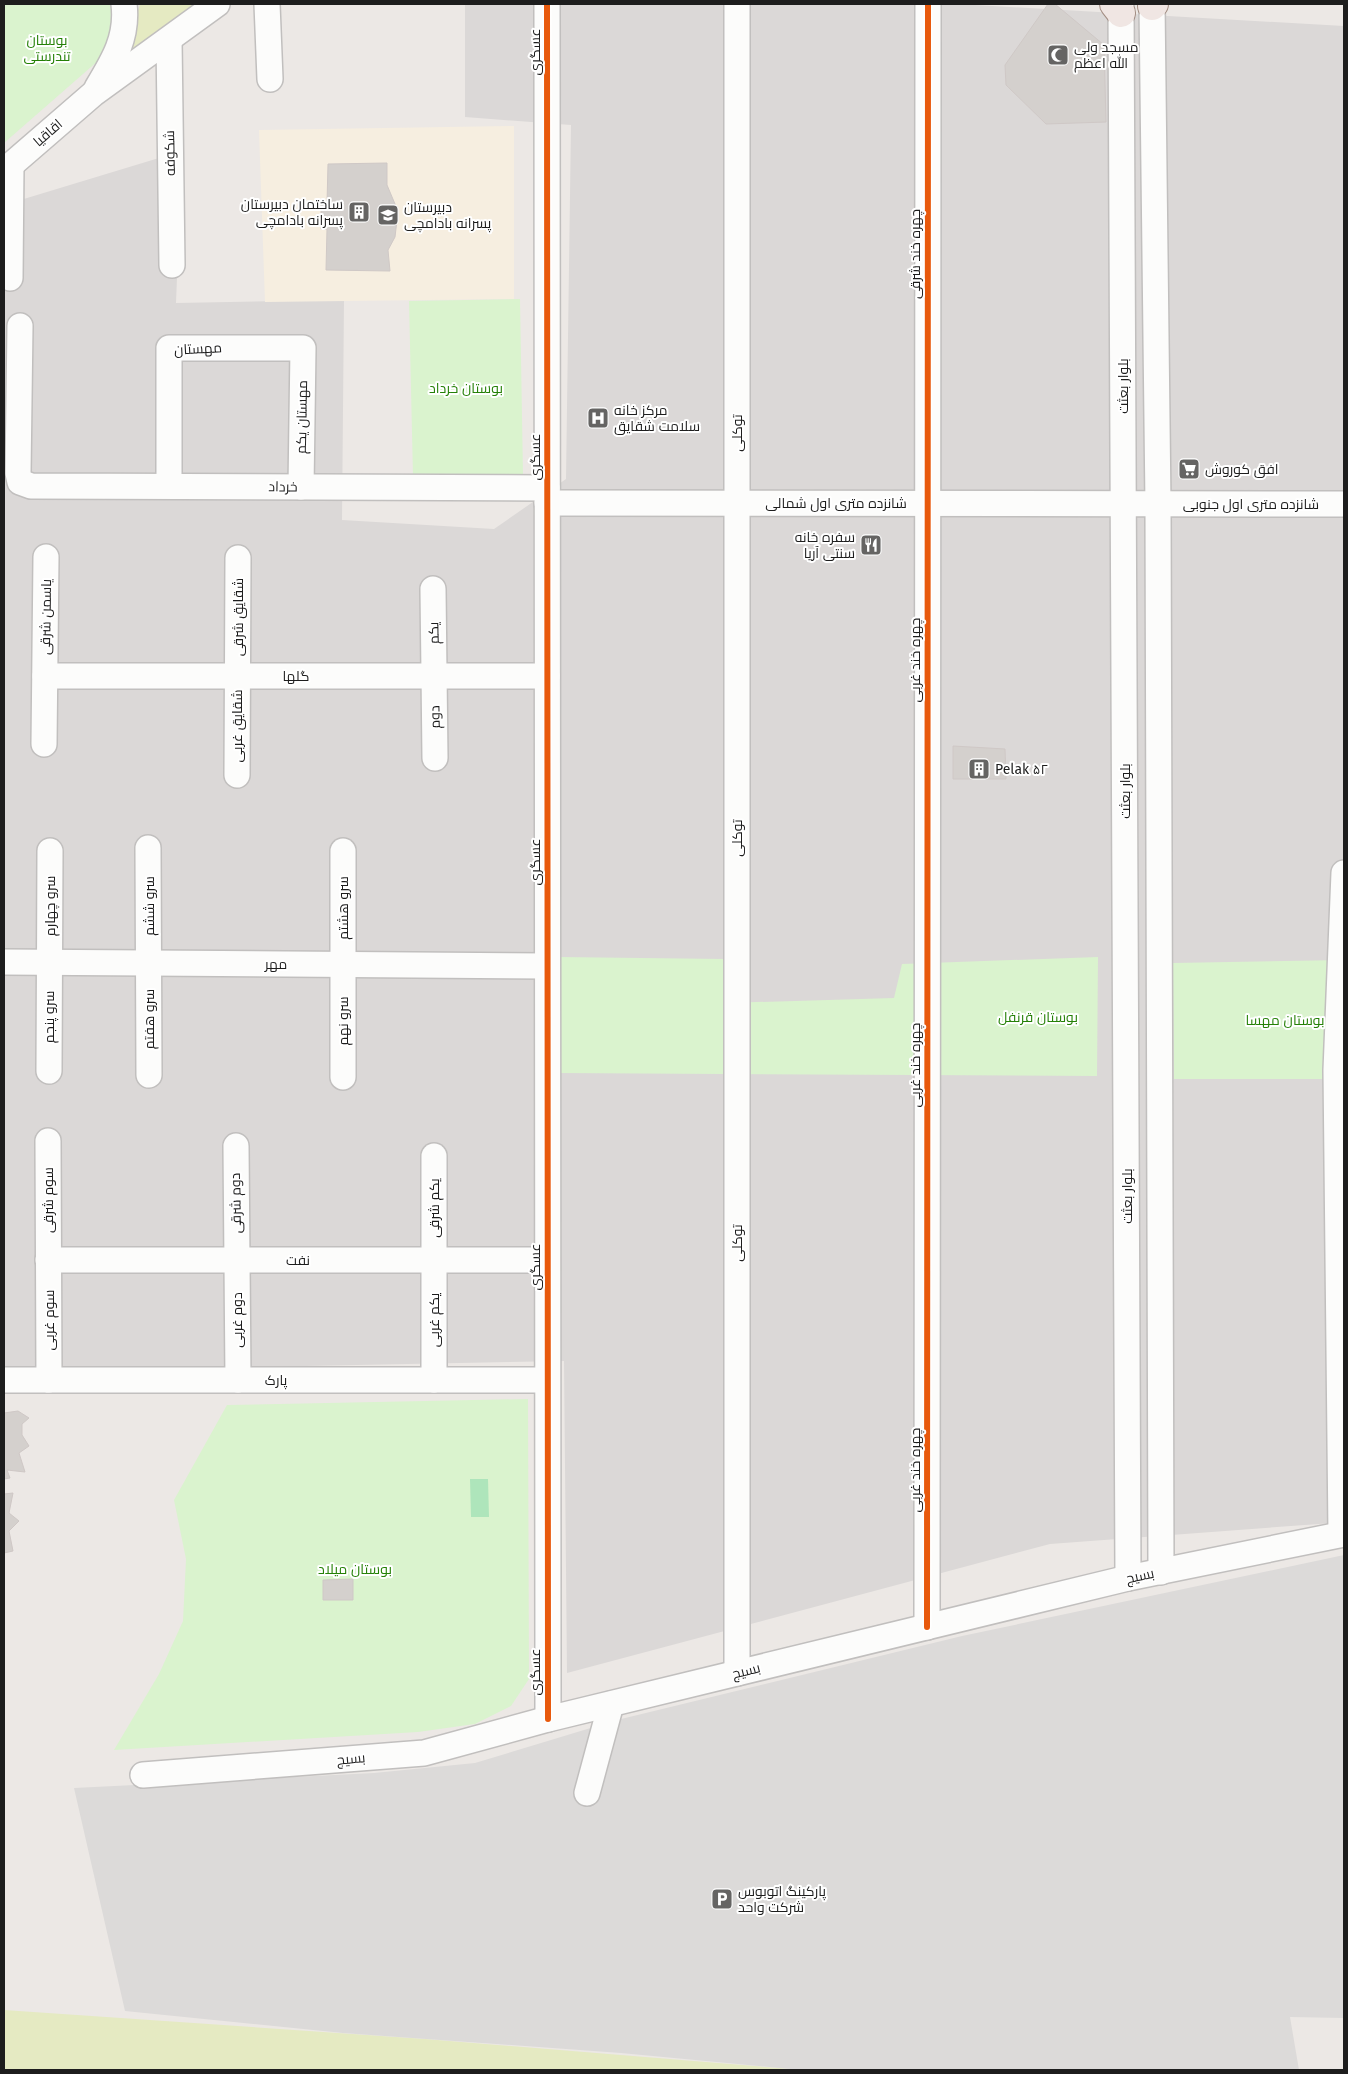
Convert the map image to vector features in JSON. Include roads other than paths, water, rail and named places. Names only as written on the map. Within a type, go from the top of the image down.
[{"type":"street","points":[[93,94],[122,43],[125,30],[124,4]]},
{"type":"street","points":[[93,94],[217,4]]},
{"type":"street","points":[[267,4],[270,79]]},
{"type":"street","name":"عسگری","points":[[547,4],[548,1720]]},
{"type":"street","name":"توکلی","points":[[737,4],[737,1673]]},
{"type":"street","name":"چهره خند شرقی","points":[[928,4],[928,503]]},
{"type":"street","points":[[1153,5],[1158,504],[1160,1572]]},
{"type":"street","name":"بلوار بعثت","points":[[1118,7],[1124,504],[1128,1578]]},
{"type":"street","name":"شکوفه","points":[[169,40],[172,266]]},
{"type":"street","name":"اقاقیا","points":[[7,168],[93,94]]},
{"type":"street","points":[[7,168],[10,278]]},
{"type":"street","name":"خرداد","points":[[20,326],[18,472],[20,482],[31,486],[169,485],[301,487],[547,495]]},
{"type":"street","name":"مهستان","points":[[169,485],[169,348],[303,348]]},
{"type":"street","name":"مهستان یکم","points":[[301,487],[303,348]]},
{"type":"street","name":"شانزده متری اول شمالی","points":[[547,495],[737,503],[1124,504]]},
{"type":"street","name":"چهره خند غربی","points":[[928,503],[928,1627]]},
{"type":"street","name":"شانزده متری اول جنوبی","points":[[1124,504],[1344,504]]},
{"type":"street","name":"یاسمن شرقی","points":[[44,744],[46,557]]},
{"type":"street","name":"شقایق شرقی","points":[[238,558],[238,676]]},
{"type":"street","name":"یکم","points":[[433,589],[434,676]]},
{"type":"street","name":"گلها","points":[[45,676],[547,676]]},
{"type":"street","name":"شقایق غربی","points":[[237,775],[238,676]]},
{"type":"street","name":"دوم","points":[[434,676],[435,758]]},
{"type":"street","name":"سرو ششم","points":[[148,848],[149,963]]},
{"type":"street","name":"سرو چهارم","points":[[50,851],[50,962]]},
{"type":"street","name":"سرو هشتم","points":[[343,964],[344,851]]},
{"type":"street","points":[[1343,1534],[1336,1070],[1344,873]]},
{"type":"street","name":"مهر","points":[[4,962],[547,966]]},
{"type":"street","name":"سرو پنجم","points":[[50,962],[50,1071]]},
{"type":"street","name":"سرو هفتم","points":[[149,963],[149,1075]]},
{"type":"street","name":"سرو نهم","points":[[342,1077],[343,964]]},
{"type":"street","name":"سوم شرقی","points":[[48,1141],[48,1260]]},
{"type":"street","name":"دوم شرقی","points":[[236,1146],[237,1260]]},
{"type":"street","name":"یکم شرقی","points":[[434,1156],[434,1260]]},
{"type":"street","name":"نفت","points":[[48,1260],[547,1260]]},
{"type":"street","name":"سوم غربی","points":[[48,1260],[49,1380]]},
{"type":"street","name":"دوم غربی","points":[[237,1260],[238,1380]]},
{"type":"street","name":"یکم غربی","points":[[434,1260],[434,1380]]},
{"type":"street","name":"پارک","points":[[4,1380],[548,1380]]},
{"type":"street","name":"بسیج","points":[[143,1775],[424,1753],[611,1704],[1128,1578],[1343,1534]]},
{"type":"street","points":[[587,1793],[611,1704]]},
{"type":"place","name":"مسجد ولی الله اعظم","points":[[1058,55]]},
{"type":"place","name":"ساختمان دبیرستان پسرانه بادامچی","points":[[359,212]]},
{"type":"place","name":"دبیرستان پسرانه بادامچی","points":[[388,215]]},
{"type":"place","name":"مرکز خانه سلامت شقایق","points":[[598,418]]},
{"type":"place","name":"افق کوروش","points":[[1189,469]]},
{"type":"place","name":"سفره خانه سنتی آریا","points":[[871,545]]},
{"type":"place","name":"Pelak ۵۲","points":[[979,769]]},
{"type":"place","name":"پارکینگ اتوبوس شرکت واحد","points":[[722,1899]]},
{"type":"park label","name":"بوستان تندرستی","points":[[47,48]]},
{"type":"park label","name":"بوستان خرداد","points":[[466,388]]},
{"type":"park label","name":"بوستان قرنفل","points":[[1038,1017]]},
{"type":"park label","name":"بوستان مهسا","points":[[1285,1020]]},
{"type":"park label","name":"بوستان میلاد","points":[[355,1569]]}]
